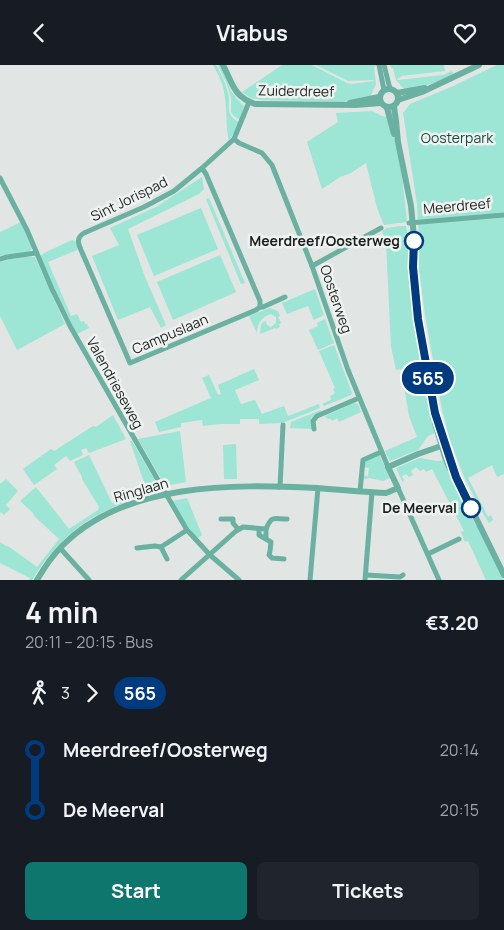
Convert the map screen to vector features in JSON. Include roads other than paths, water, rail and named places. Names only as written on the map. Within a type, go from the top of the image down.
[{"type":"street","points":[[223,65],[238,94],[250,102],[234,139]]},
{"type":"street","points":[[379,65],[387,89],[397,96],[413,95],[479,65]]},
{"type":"street","points":[[384,65],[387,89]]},
{"type":"street","points":[[387,89],[380,94],[380,100],[390,107],[397,96]]},
{"type":"street","name":"Zuiderdreef","points":[[250,102],[259,104],[341,105],[380,100]]},
{"type":"street","name":"Meerdreef","points":[[390,107],[411,205],[415,295],[435,413],[435,423],[447,462],[504,575]]},
{"type":"street","name":"Sint Jorispad","points":[[78,239],[84,233],[144,207],[174,191],[234,139]]},
{"type":"street","name":"Oosterweg","points":[[234,139],[262,153],[272,165],[312,266],[359,399],[439,580]]},
{"type":"street","points":[[202,168],[260,301],[260,307]]},
{"type":"street","name":"Valendrieseweg","points":[[0,178],[27,230],[70,326],[187,530],[210,555],[239,580]]},
{"type":"street","name":"Meerdreef","points":[[411,223],[504,215]]},
{"type":"street","points":[[312,266],[381,228]]},
{"type":"street","name":"Campuslaan","points":[[78,239],[78,244],[130,363],[285,297]]},
{"type":"street","points":[[0,259],[36,253]]},
{"type":"street","points":[[314,429],[312,421],[317,416],[359,399]]},
{"type":"street","points":[[280,487],[283,425]]},
{"type":"street","points":[[388,467],[443,445]]},
{"type":"street","points":[[360,491],[362,460],[381,452]]},
{"type":"street","name":"Ringlaan","points":[[37,580],[50,559],[60,548],[74,535],[103,515],[133,503],[166,494],[217,488],[280,487],[386,493],[398,488]]},
{"type":"street","points":[[310,580],[318,488]]},
{"type":"street","points":[[372,493],[365,577],[400,577],[404,575]]},
{"type":"street","points":[[221,519],[233,519],[233,523],[238,529]]},
{"type":"street","points":[[266,538],[266,529],[270,520],[287,519]]},
{"type":"street","points":[[181,580],[238,529],[243,527],[266,529]]},
{"type":"street","points":[[259,529],[258,535],[271,542],[269,555],[272,558],[284,559]]},
{"type":"street","points":[[137,548],[162,547],[187,530]]},
{"type":"street","points":[[428,554],[459,539]]},
{"type":"street","points":[[162,547],[167,559]]},
{"type":"street","points":[[60,548],[89,580]]},
{"type":"place","name":"Meerdreef/Oosterweg","points":[[414,241]]},
{"type":"place","name":"De Meerval","points":[[471,508]]},
{"type":"park label","name":"Oosterpark","points":[[457,138]]}]
